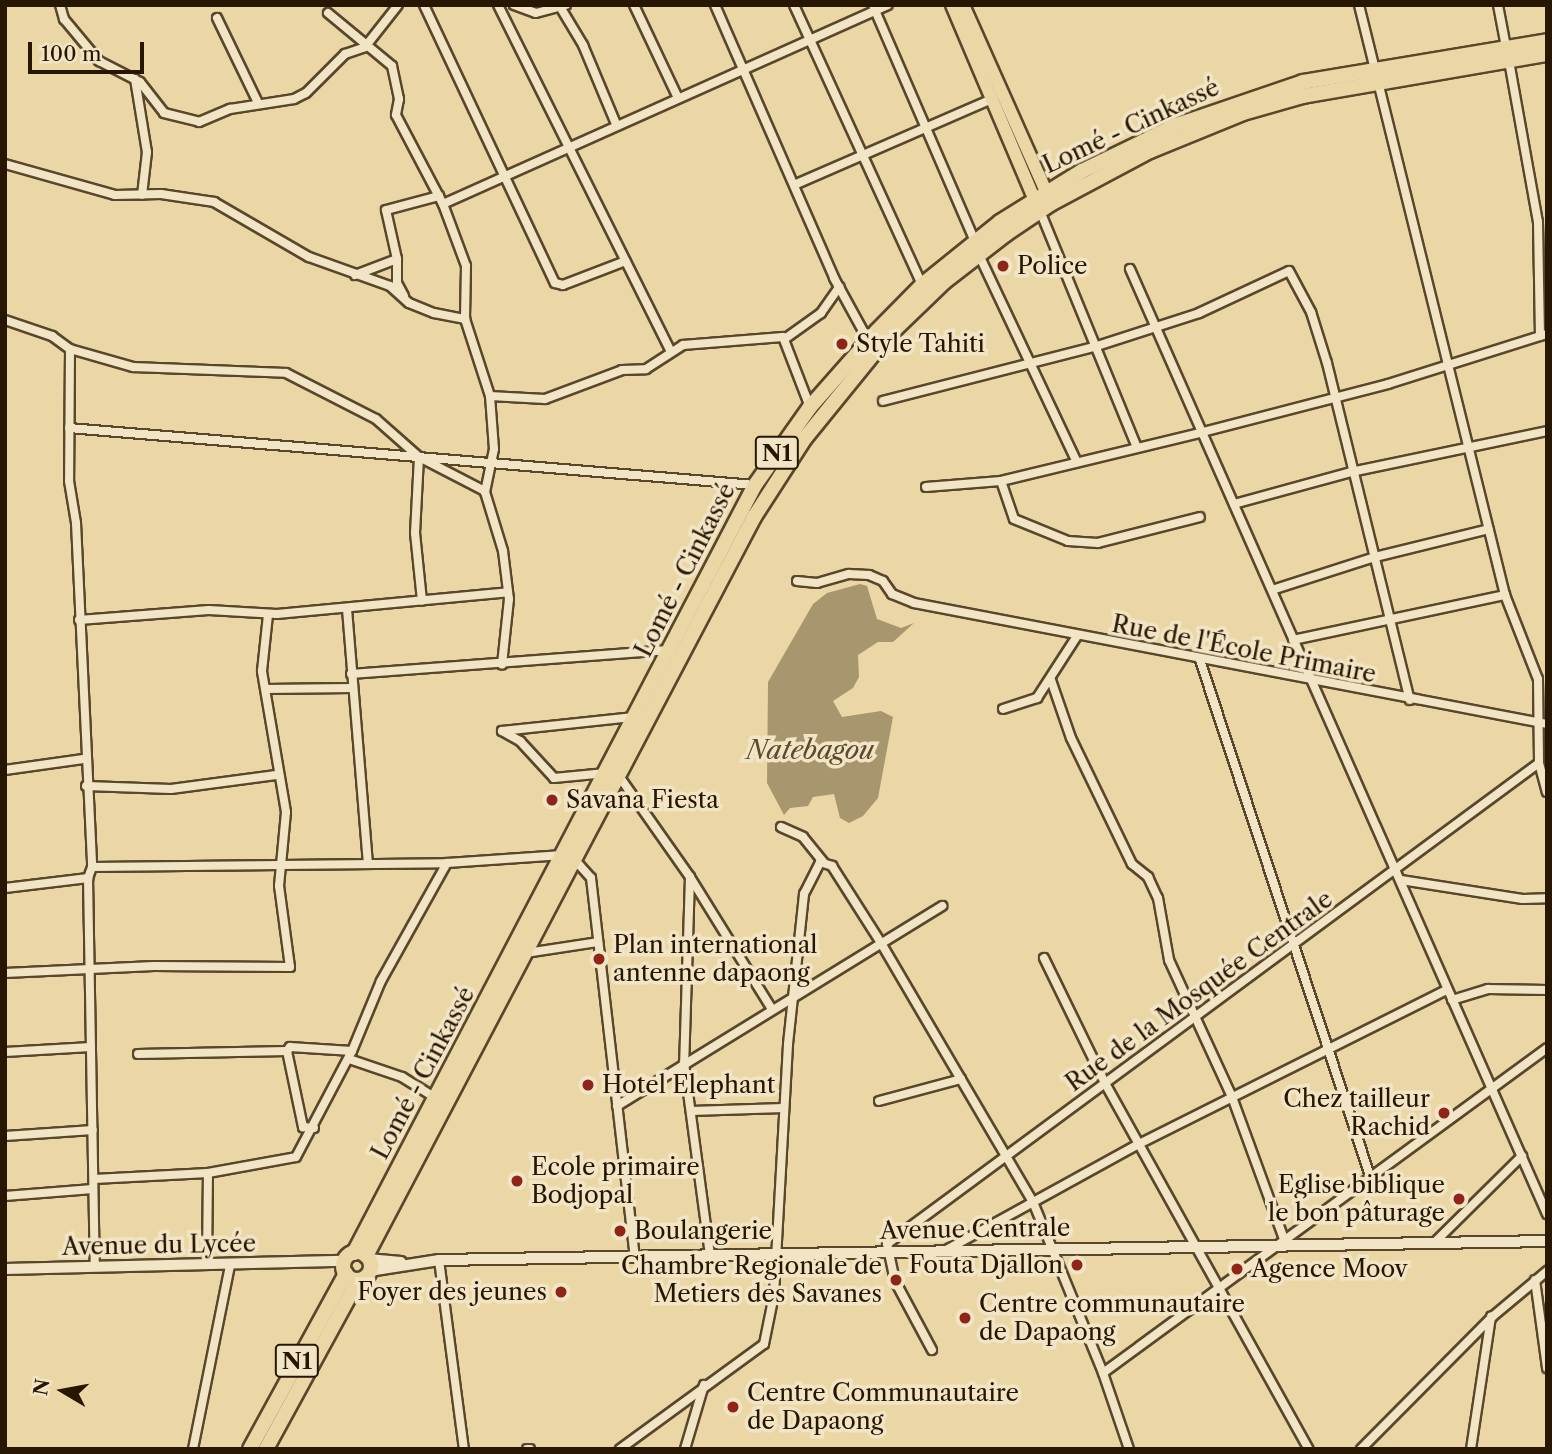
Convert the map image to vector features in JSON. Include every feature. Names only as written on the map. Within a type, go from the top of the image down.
[{"type":"highway","name":"Lomé - Cinkassé","points":[[1508,54],[1547,41]]},
{"type":"highway","name":"Lomé - Cinkassé","points":[[613,774],[634,717],[755,485],[810,407],[868,340],[922,285],[1043,201],[1127,148],[1236,102],[1303,82],[1378,75],[1508,54],[1547,54]]},
{"type":"highway","name":"Lomé - Cinkassé","points":[[356,1266],[568,857],[783,467],[887,337],[977,248]]},
{"type":"highway","name":"Lomé - Cinkassé","points":[[356,1266],[436,1098],[457,1070],[526,953],[568,857]]},
{"type":"highway","name":"N1","points":[[250,1449],[356,1266]]},
{"type":"highway","name":"N1","points":[[266,1449],[356,1266]]},
{"type":"main road","points":[[952,5],[1043,201]]},
{"type":"main road","points":[[963,5],[1043,201]]},
{"type":"main road","name":"Avenue Centrale","points":[[356,1266],[439,1261],[1054,1247],[1547,1241]]},
{"type":"main road","name":"Avenue du Lycée","points":[[5,1269],[206,1265],[356,1266]]},
{"type":"street","points":[[60,5],[64,19],[99,61],[135,79],[164,113],[199,122],[258,103],[294,99],[345,54],[365,47],[398,5]]},
{"type":"street","points":[[424,5],[557,284],[626,261]]},
{"type":"street","points":[[498,5],[670,350]]},
{"type":"street","points":[[514,5],[536,13],[562,6],[583,45],[616,124]]},
{"type":"street","points":[[634,5],[677,96]]},
{"type":"street","points":[[715,5],[839,287],[868,340]]},
{"type":"street","points":[[794,5],[861,157],[922,285]]},
{"type":"street","points":[[408,303],[397,283],[397,259],[387,208],[441,200],[504,177],[677,96],[744,69],[808,37],[874,8],[887,5]]},
{"type":"street","points":[[1359,5],[1505,595],[1538,679],[1543,724],[1539,764],[1547,792]]},
{"type":"street","points":[[926,487],[1001,481],[1076,460],[1199,433],[1336,399],[1543,335],[1542,221],[1498,5]]},
{"type":"street","points":[[874,8],[977,248],[1076,460]]},
{"type":"street","points":[[328,13],[365,47],[392,66],[396,115],[441,200],[466,266],[465,319],[490,396],[491,462],[485,491],[503,551],[508,592],[502,665]]},
{"type":"street","points":[[217,18],[258,103]]},
{"type":"street","points":[[372,38],[374,51]]},
{"type":"street","points":[[135,79],[147,152],[142,195]]},
{"type":"street","points":[[794,184],[994,98]]},
{"type":"street","points":[[5,164],[115,195],[214,202],[309,257],[390,286],[408,303],[465,319]]},
{"type":"street","points":[[1043,201],[1094,347],[1136,447]]},
{"type":"street","points":[[355,275],[397,259]]},
{"type":"street","points":[[1130,269],[1199,433],[1234,504],[1397,870],[1447,990],[1494,1088],[1547,1214]]},
{"type":"street","points":[[883,401],[1094,347],[1218,306],[1289,271],[1311,312],[1336,399],[1351,472],[1391,618],[1410,700]]},
{"type":"street","points":[[490,396],[545,399],[622,370],[646,369],[670,350],[683,345],[786,338],[821,313],[839,287]]},
{"type":"street","points":[[5,320],[52,336],[70,349],[145,369],[279,371],[376,419],[418,456],[485,491]]},
{"type":"street","points":[[786,338],[810,407]]},
{"type":"street","points":[[70,349],[69,428],[83,759],[92,867],[88,878],[92,969],[95,1266]]},
{"type":"street","points":[[69,428],[755,485]]},
{"type":"street","points":[[1234,504],[1351,472],[1547,431]]},
{"type":"street","points":[[418,456],[415,533],[422,601]]},
{"type":"street","points":[[1001,481],[1014,519],[1068,541],[1098,543],[1200,517]]},
{"type":"street","points":[[1272,590],[1375,557],[1489,529]]},
{"type":"street","name":"Rue de l'École Primaire","points":[[797,581],[817,583],[849,574],[869,575],[883,580],[892,594],[936,605],[1077,636],[1543,724]]},
{"type":"street","points":[[79,620],[204,610],[277,614],[508,592]]},
{"type":"street","points":[[1293,640],[1505,595]]},
{"type":"street","points":[[347,609],[368,862]]},
{"type":"street","points":[[5,973],[92,969],[290,967],[279,886],[286,817],[276,775],[262,671],[268,615]]},
{"type":"street","points":[[1003,709],[1034,700],[1051,680],[1077,636]]},
{"type":"street","points":[[351,674],[502,665],[669,650]]},
{"type":"street","points":[[1200,660],[1292,947],[1371,1179]]},
{"type":"street","points":[[1538,679],[1547,691]]},
{"type":"street","points":[[1051,680],[1071,738],[1132,864],[1148,877],[1158,898],[1167,953],[1194,1018],[1232,1097],[1283,1243]]},
{"type":"street","points":[[266,689],[352,688]]},
{"type":"street","points":[[634,717],[502,731],[520,741],[554,778],[613,774],[690,877],[772,1009]]},
{"type":"street","points":[[5,769],[83,759]]},
{"type":"street","name":"Rue de la Mosquée Centrale","points":[[886,1251],[887,1244],[1005,1154],[1105,1085],[1539,764]]},
{"type":"street","points":[[86,786],[171,789],[276,775]]},
{"type":"street","points":[[781,827],[803,837],[823,862],[832,866],[881,943],[1033,1202],[1054,1247],[1103,1373],[1129,1449]]},
{"type":"street","points":[[92,867],[447,863],[568,857],[591,878],[635,1256]]},
{"type":"street","points":[[620,1449],[704,1385],[764,1344],[774,1295],[784,1108],[804,894],[816,864],[823,862]]},
{"type":"street","points":[[94,1179],[208,1173],[296,1157],[314,1128],[350,1055],[381,981],[447,863]]},
{"type":"street","points":[[690,877],[684,1063],[710,1255]]},
{"type":"street","points":[[5,888],[88,878]]},
{"type":"street","points":[[1401,880],[1523,899],[1547,898]]},
{"type":"street","points":[[617,1106],[942,906]]},
{"type":"street","points":[[526,953],[598,942]]},
{"type":"street","points":[[1044,958],[1105,1085],[1218,1291],[1310,1449]]},
{"type":"street","points":[[1452,1000],[1489,989],[1547,990]]},
{"type":"street","points":[[944,1251],[1139,1143],[1327,1052],[1447,990]]},
{"type":"street","points":[[5,1052],[91,1047]]},
{"type":"street","points":[[138,1054],[287,1051],[290,1048],[350,1055],[402,1077],[436,1098]]},
{"type":"street","points":[[1103,1373],[1547,1048]]},
{"type":"street","points":[[287,1051],[303,1127],[314,1128]]},
{"type":"street","points":[[879,1101],[961,1079]]},
{"type":"street","points":[[691,1111],[784,1108]]},
{"type":"street","points":[[5,1136],[93,1130]]},
{"type":"street","points":[[1434,1243],[1522,1157]]},
{"type":"street","points":[[206,1265],[208,1173]]},
{"type":"street","points":[[5,1196],[93,1189]]},
{"type":"street","points":[[886,1251],[895,1281],[932,1350]]},
{"type":"street","points":[[439,1261],[464,1449]]},
{"type":"street","points":[[192,1449],[230,1265]]},
{"type":"street","points":[[1361,1449],[1492,1317],[1547,1271]]},
{"type":"street","points":[[1535,1280],[1547,1368]]},
{"type":"street","points":[[1471,1449],[1492,1317]]},
{"type":"street","points":[[685,1449],[704,1385]]},
{"type":"water","name":"Natebagou","points":[[860,584],[867,586],[877,619],[901,628],[914,623],[893,642],[878,642],[858,655],[859,677],[853,688],[833,701],[842,717],[881,711],[893,717],[878,798],[863,816],[849,823],[840,818],[834,794],[813,797],[808,806],[790,808],[784,815],[767,783],[768,682],[813,604],[827,593]]},
{"type":"place","name":"Police","points":[[1003,266]]},
{"type":"place","name":"Style Tahiti","points":[[842,344]]},
{"type":"place","name":"Savana Fiesta","points":[[552,800]]},
{"type":"place","name":"Plan international antenne dapaong","points":[[599,959]]},
{"type":"place","name":"Hotel Elephant","points":[[588,1085]]},
{"type":"place","name":"Chez tailleur Rachid","points":[[1444,1113]]},
{"type":"place","name":"Ecole primaire Bodjopal","points":[[517,1181]]},
{"type":"place","name":"Eglise biblique le bon pâturage","points":[[1459,1199]]},
{"type":"place","name":"Boulangerie","points":[[620,1231]]},
{"type":"place","name":"Fouta Djallon","points":[[1077,1265]]},
{"type":"place","name":"Agence Moov","points":[[1237,1269]]},
{"type":"place","name":"Chambre Regionale de Metiers des Savanes","points":[[896,1280]]},
{"type":"place","name":"Foyer des jeunes","points":[[561,1292]]},
{"type":"place","name":"Centre communautaire de Dapaong","points":[[965,1318]]},
{"type":"place","name":"Centre Communautaire de Dapaong","points":[[733,1407]]}]
